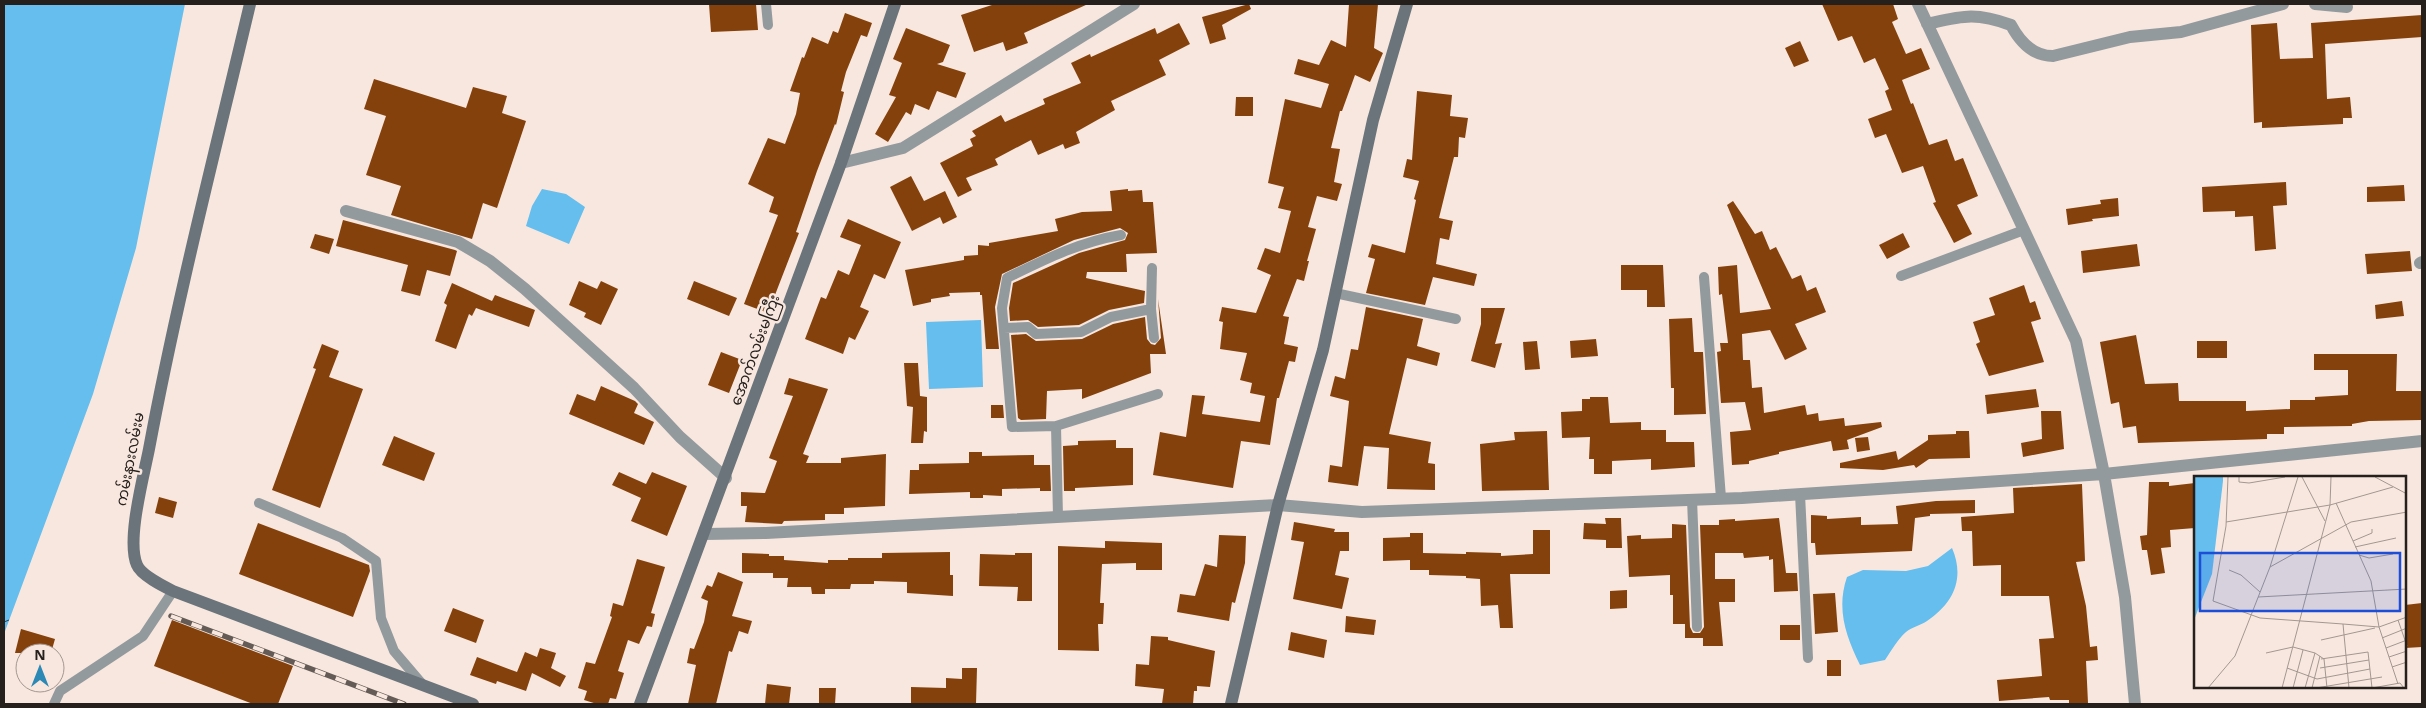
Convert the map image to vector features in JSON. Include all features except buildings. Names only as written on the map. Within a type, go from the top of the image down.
[{"type":"main road","name":"ကမ်းနားလမ်းမ","points":[[250,4],[166,356],[136,519],[134,548],[137,565],[154,581],[173,591],[473,704]]},
{"type":"main road","name":"အောက်လမ်းမကြီး","points":[[640,704],[726,478],[841,163],[895,4]]},
{"type":"main road","points":[[1231,704],[1278,505],[1323,350],[1373,120],[1407,4]]},
{"type":"street","points":[[841,163],[903,148],[1134,4]]},
{"type":"street","points":[[1918,4],[2076,341],[2104,474],[2125,597],[2135,704]]},
{"type":"street","points":[[1927,24],[1966,15],[1988,17],[2011,25],[2017,37],[2029,49],[2046,56],[2053,56],[2130,36],[2181,32],[2283,4]]},
{"type":"street","points":[[2315,4],[2347,6]]},
{"type":"street","points":[[346,211],[458,242],[490,262],[525,289],[634,388],[680,437],[726,478]]},
{"type":"street","points":[[705,534],[766,533],[1278,505],[1362,512],[1800,494],[2104,474],[2422,441]]},
{"type":"lane","points":[[766,4],[768,25]]},
{"type":"lane","points":[[1901,276],[2024,230]]},
{"type":"lane","points":[[1120,236],[1095,240],[1061,252],[1007,278],[1002,308],[1012,427],[1056,426],[1158,394]]},
{"type":"lane","points":[[1152,268],[1151,310],[1154,338]]},
{"type":"lane","points":[[1704,278],[1721,498]]},
{"type":"lane","points":[[1335,293],[1456,320]]},
{"type":"lane","points":[[1004,328],[1028,327],[1036,334],[1081,332],[1112,317],[1151,310]]},
{"type":"lane","points":[[1056,426],[1058,517]]},
{"type":"lane","points":[[1800,494],[1808,658]]},
{"type":"lane","points":[[1692,499],[1697,627]]},
{"type":"lane","points":[[259,503],[342,538],[376,561],[381,618],[394,651],[424,686]]},
{"type":"lane","points":[[54,704],[60,691],[143,636],[173,591]]},
{"type":"water","points":[[4,4],[185,4],[136,248],[93,394],[4,634]]},
{"type":"water","points":[[542,189],[566,194],[585,207],[569,244],[526,226],[532,206]]},
{"type":"water","points":[[981,320],[983,387],[929,389],[926,322]]},
{"type":"water","points":[[1952,548],[1956,559],[1957,580],[1955,589],[1944,606],[1927,621],[1906,632],[1885,660],[1860,665],[1844,622],[1842,600],[1847,577],[1863,570],[1906,571],[1928,566]]},
{"type":"ferry route","points":[[4,622],[9,620]]},
{"type":"railway","points":[[171,616],[404,704]]}]
